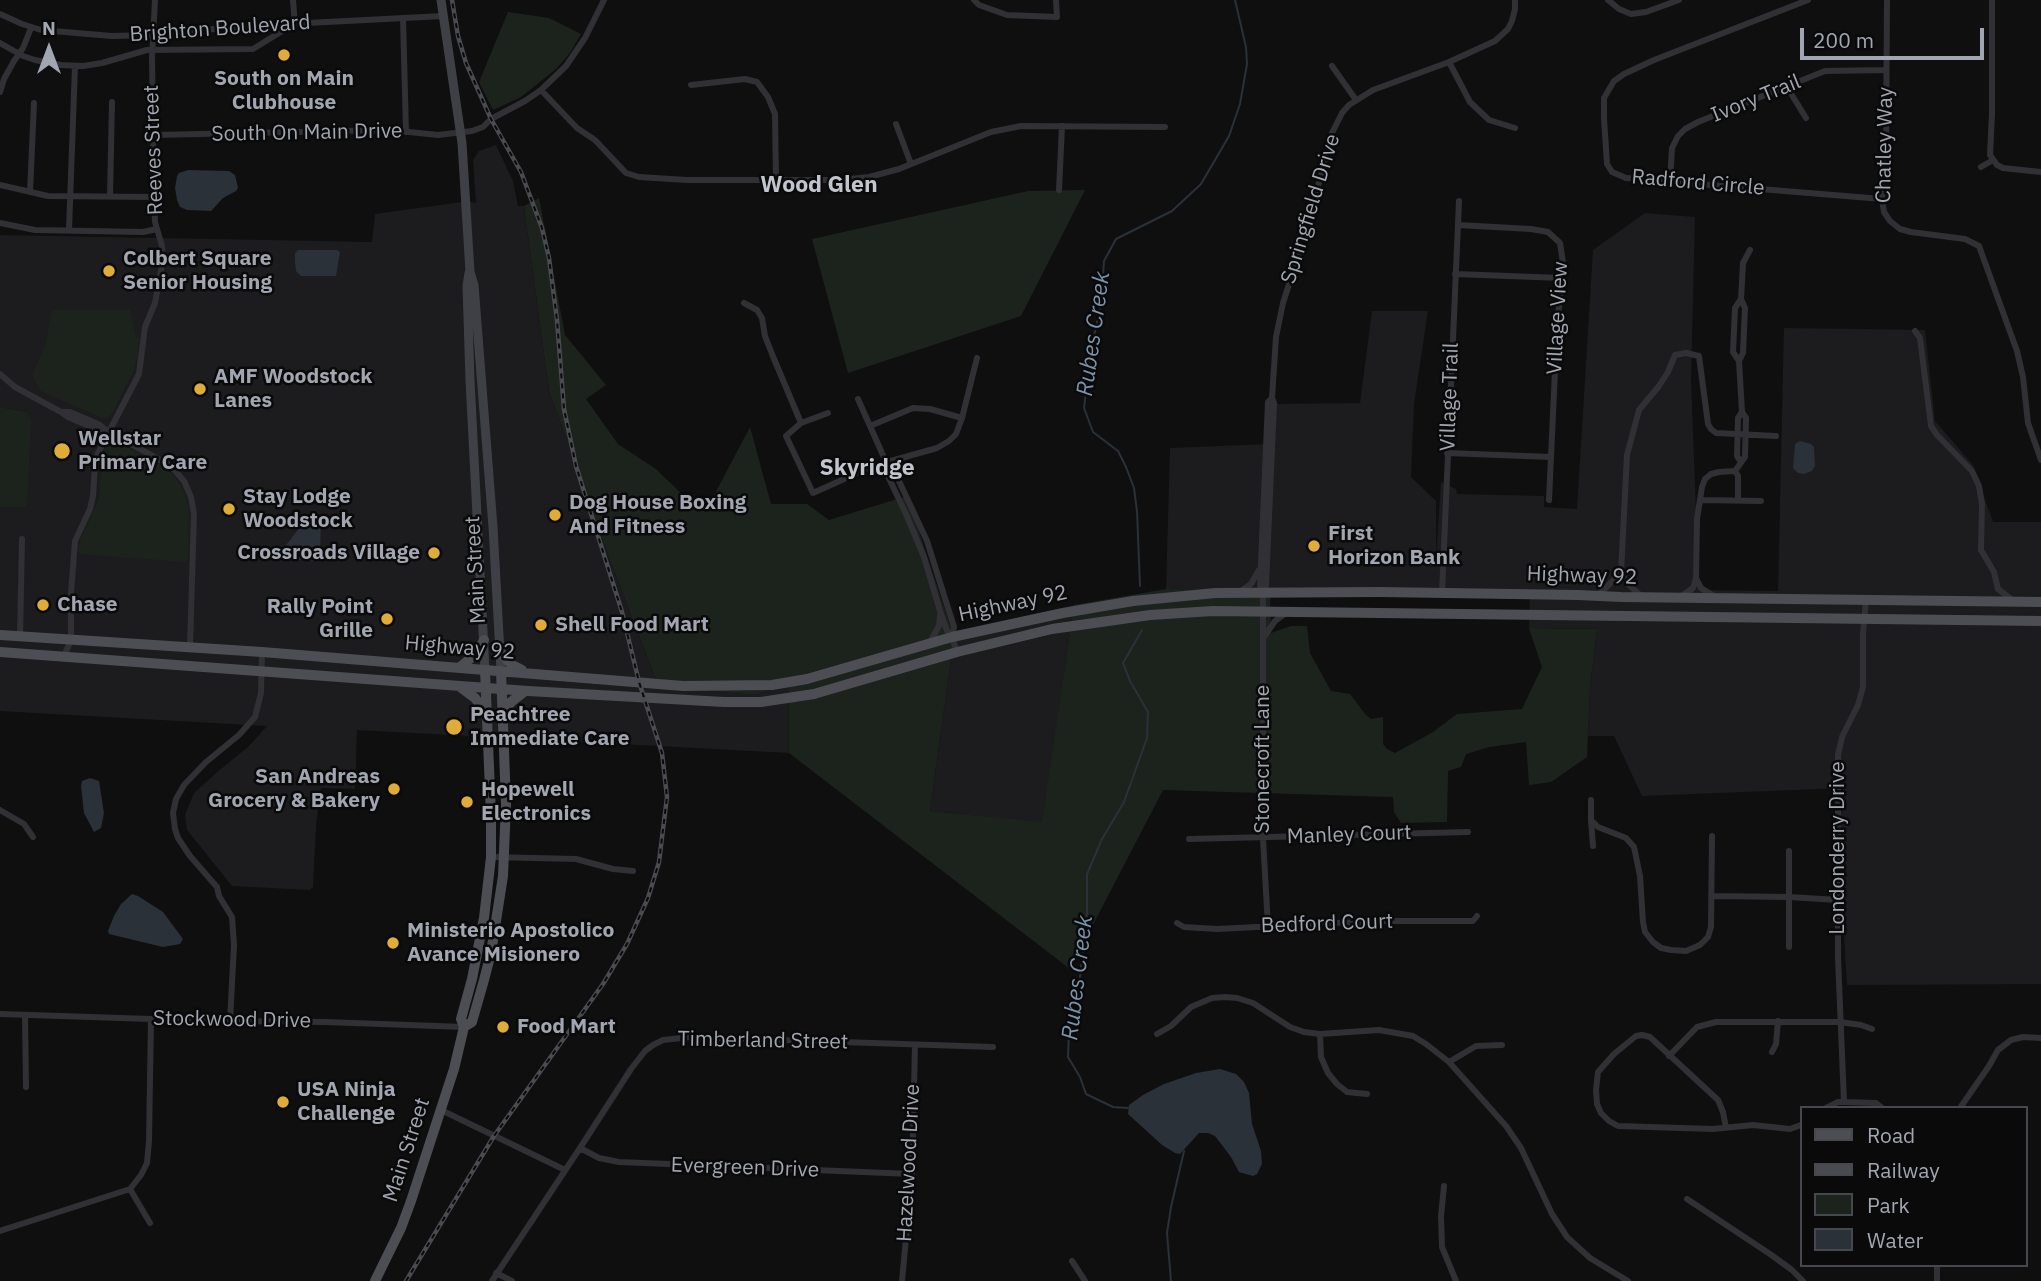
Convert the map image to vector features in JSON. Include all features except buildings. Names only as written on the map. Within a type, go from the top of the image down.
[{"type":"main road","name":"Main Street","points":[[441,0],[463,151],[470,272],[474,285],[481,369],[494,541],[506,804],[505,858],[491,953],[472,1023],[464,1027]]},
{"type":"main road","name":"Main Street","points":[[375,1281],[401,1228],[454,1069],[464,1027],[461,1019],[482,930],[491,857],[488,717],[468,317],[467,286],[470,272]]},
{"type":"main road","name":"Highway 92","points":[[0,635],[262,652],[699,686],[772,685],[794,682],[953,637],[1063,613],[1123,603],[1239,592],[2040,602]]},
{"type":"main road","name":"Highway 92","points":[[0,652],[526,691],[761,702],[814,694],[957,652],[1052,629],[1111,620],[1213,611],[2041,621]]},
{"type":"main road","points":[[459,668],[474,656],[484,640]]},
{"type":"main road","points":[[500,652],[512,665],[529,673]]},
{"type":"main road","points":[[457,685],[475,698],[488,717]]},
{"type":"main road","points":[[699,686],[700,700]]},
{"type":"main road","points":[[503,715],[511,702],[526,691]]},
{"type":"street","name":"Reeves Street","points":[[71,640],[75,541],[89,509],[98,453],[139,374],[145,327],[155,303],[162,268],[162,246],[157,229],[154,197],[152,34],[155,0]]},
{"type":"street","points":[[0,43],[19,54],[43,62],[75,66],[102,63],[140,50],[253,49],[294,25],[293,0]]},
{"type":"street","points":[[460,133],[479,129],[541,90],[572,59],[604,0]]},
{"type":"street","points":[[974,0],[979,5],[1007,15],[1057,17],[1056,0]]},
{"type":"street","name":"Springfield Drive","points":[[1263,592],[1266,586],[1276,337],[1283,303],[1307,228],[1332,133],[1342,113],[1373,90],[1449,62],[1495,41],[1508,29],[1515,9],[1515,0]]},
{"type":"street","points":[[1608,0],[1631,14],[1646,12],[1679,0]]},
{"type":"street","name":"Radford Circle","points":[[1808,0],[1654,60],[1614,81],[1604,98],[1607,164],[1612,172],[1626,178],[1882,199]]},
{"type":"street","name":"Chatley Way","points":[[1887,0],[1882,199],[1886,217],[1900,229],[1965,239],[1979,246],[2017,351],[2028,423],[2041,460]]},
{"type":"street","points":[[1992,0],[1990,155],[1997,165],[2010,170],[2041,172]]},
{"type":"street","name":"Brighton Boulevard","points":[[0,14],[31,28],[89,35],[152,34],[443,16]]},
{"type":"street","points":[[403,18],[406,132]]},
{"type":"street","points":[[0,92],[2,83],[23,48],[31,28]]},
{"type":"street","points":[[1449,62],[1470,102],[1489,120],[1515,128]]},
{"type":"street","points":[[69,230],[75,66]]},
{"type":"street","points":[[1332,66],[1356,100]]},
{"type":"street","name":"Ivory Trail","points":[[1670,182],[1672,148],[1685,129],[1825,71],[1886,70]]},
{"type":"street","points":[[691,85],[745,79],[757,82],[768,97],[775,114],[776,180]]},
{"type":"street","points":[[1787,87],[1806,118]]},
{"type":"street","points":[[541,90],[626,173],[639,177],[687,180],[840,180],[869,177],[911,164],[991,132],[1021,125],[1165,127]]},
{"type":"street","points":[[110,196],[112,102]]},
{"type":"street","points":[[30,192],[34,103]]},
{"type":"street","points":[[896,124],[911,164]]},
{"type":"street","points":[[1059,190],[1062,126]]},
{"type":"street","name":"South On Main Drive","points":[[153,135],[390,130],[438,135],[460,133]]},
{"type":"street","points":[[1981,167],[1993,160]]},
{"type":"street","points":[[0,186],[48,196],[154,197]]},
{"type":"street","name":"Village Trail","points":[[1442,593],[1459,201]]},
{"type":"street","points":[[0,223],[26,229],[143,232],[157,229]]},
{"type":"street","name":"Village View","points":[[1458,225],[1548,232],[1560,243],[1563,252],[1549,500]]},
{"type":"street","points":[[1679,597],[1693,588],[1696,578],[1698,519],[1705,479],[1711,474],[1735,471],[1745,457],[1746,418],[1742,412],[1739,361],[1744,352],[1742,263],[1750,250]]},
{"type":"street","points":[[1455,274],[1562,278]]},
{"type":"street","points":[[744,303],[757,310],[762,318],[772,354],[801,423]]},
{"type":"street","points":[[1915,331],[1920,338],[1931,426],[1972,471],[1979,486],[1983,516],[1981,550],[1994,572],[1997,586],[2016,602]]},
{"type":"street","points":[[1642,597],[1621,573],[1627,455],[1639,410],[1659,386],[1675,355],[1686,353],[1699,356],[1708,424],[1717,433],[1776,436]]},
{"type":"street","points":[[828,413],[801,423],[786,436],[813,493],[873,466],[937,448],[956,434],[977,358]]},
{"type":"street","points":[[0,374],[31,397],[61,412],[70,412],[98,424],[171,466],[184,481],[194,514],[190,647]]},
{"type":"street","points":[[858,398],[886,462],[892,466],[927,541],[954,628],[953,637],[957,652]]},
{"type":"street","name":"Springfield Drive","points":[[1263,592],[1260,586],[1268,402],[1272,398]]},
{"type":"street","points":[[870,426],[913,408],[930,409],[962,418]]},
{"type":"street","points":[[1741,462],[1737,456],[1738,418],[1742,412]]},
{"type":"street","points":[[1447,453],[1551,457]]},
{"type":"street","points":[[886,462],[884,468],[924,557],[947,631],[953,637]]},
{"type":"street","points":[[1735,471],[1738,477],[1738,500]]},
{"type":"street","points":[[1701,500],[1762,500]]},
{"type":"street","points":[[20,637],[22,539]]},
{"type":"street","points":[[1239,592],[1251,584],[1261,565]]},
{"type":"street","points":[[1597,596],[1621,573]]},
{"type":"street","points":[[1696,578],[1701,588],[1721,599]]},
{"type":"street","points":[[1982,602],[1997,586]]},
{"type":"street","name":"Stonecroft Lane","points":[[1263,592],[1263,838],[1268,927]]},
{"type":"street","name":"Londonderry Drive","points":[[1844,1101],[1840,1022],[1838,755],[1842,737],[1862,692],[1866,600]]},
{"type":"street","points":[[929,644],[939,626],[940,611]]},
{"type":"street","points":[[1262,638],[1275,621],[1290,612]]},
{"type":"street","points":[[64,656],[71,640]]},
{"type":"street","points":[[230,1021],[234,945],[232,917],[219,896],[217,887],[178,838],[174,829],[173,813],[176,799],[184,785],[206,762],[239,736],[255,718],[260,703],[262,652]]},
{"type":"street","points":[[1591,800],[1593,846]]},
{"type":"street","points":[[0,810],[24,824],[33,837]]},
{"type":"street","points":[[1591,820],[1598,827],[1626,838],[1634,846],[1640,876],[1645,932],[1661,948],[1671,950],[1686,951],[1700,946],[1708,937],[1711,927],[1712,836]]},
{"type":"street","name":"Manley Court","points":[[1189,839],[1468,832]]},
{"type":"street","points":[[1789,851],[1789,947]]},
{"type":"street","points":[[491,857],[576,859],[613,869],[633,871]]},
{"type":"street","points":[[1711,896],[1838,900]]},
{"type":"street","name":"Bedford Court","points":[[1177,923],[1217,929],[1374,921],[1473,921],[1477,916]]},
{"type":"street","points":[[1157,1034],[1171,1026],[1191,1007],[1212,998],[1225,997],[1253,1003],[1290,1027],[1304,1032],[1320,1034],[1379,1030],[1413,1036],[1449,1062],[1506,1126],[1521,1147],[1552,1214],[1567,1237],[1590,1258],[1628,1281]]},
{"type":"street","name":"Stockwood Drive","points":[[0,1014],[325,1021],[464,1027]]},
{"type":"street","points":[[25,1015],[26,1087]]},
{"type":"street","points":[[0,1231],[130,1188],[141,1175],[146,1163],[149,1141],[151,1019]]},
{"type":"street","points":[[1772,1052],[1776,1044],[1778,1021]]},
{"type":"street","points":[[1670,1056],[1688,1034],[1705,1024],[1716,1022],[1840,1022],[1872,1029]]},
{"type":"street","points":[[1320,1034],[1321,1057],[1328,1073],[1347,1092],[1367,1094]]},
{"type":"street","points":[[1726,1128],[1718,1100],[1650,1037],[1636,1036],[1598,1072],[1597,1104],[1601,1113],[1618,1126],[1713,1129],[1726,1128],[1753,1125],[1790,1129],[1800,1125]]},
{"type":"street","name":"Timberland Street","points":[[492,1281],[637,1060],[653,1045],[663,1040],[691,1037],[993,1047]]},
{"type":"street","points":[[1961,1106],[1998,1050],[2011,1040],[2023,1037],[2041,1038]]},
{"type":"street","name":"Hazelwood Drive","points":[[902,1281],[912,1174],[915,1045]]},
{"type":"street","points":[[1449,1062],[1476,1046],[1502,1045]]},
{"type":"street","points":[[1830,1106],[1844,1101],[1876,1103],[1880,1106]]},
{"type":"street","points":[[441,1110],[565,1170]]},
{"type":"street","name":"Evergreen Drive","points":[[580,1148],[599,1158],[619,1162],[912,1174]]},
{"type":"street","points":[[1444,1186],[1440,1234],[1442,1247],[1456,1281]]},
{"type":"street","points":[[130,1188],[150,1223]]},
{"type":"street","points":[[1688,1199],[1770,1254],[1803,1281]]},
{"type":"street","points":[[1072,1261],[1085,1281]]},
{"type":"street","points":[[496,1273],[512,1281]]},
{"type":"shaded area","points":[[496,145],[513,181],[518,206],[524,206],[549,391],[659,687],[756,695],[788,683],[789,753],[357,730],[355,789],[321,788],[313,887],[310,890],[232,886],[187,830],[185,815],[194,793],[249,746],[267,726],[0,711],[0,507],[27,507],[27,412],[0,407],[0,235],[372,242],[375,214],[469,201],[476,203],[473,160],[479,151]]},
{"type":"shaded area","points":[[1645,213],[1695,217],[1691,381],[1699,590],[1778,591],[1784,328],[1925,330],[1935,421],[1973,465],[1993,522],[2041,522],[2041,984],[1847,985],[1839,848],[1843,788],[1642,796],[1614,736],[1588,736],[1597,629],[1529,628],[1530,593],[1166,589],[1170,448],[1270,444],[1271,404],[1360,403],[1372,311],[1428,311],[1414,404],[1411,477],[1436,501],[1436,557],[1441,482],[1456,489],[1457,494],[1544,496],[1544,507],[1577,509],[1593,250]]},
{"type":"shaded area","points":[[1074,605],[1043,823],[930,811],[954,637]]},
{"type":"green space","points":[[508,12],[549,18],[581,34],[556,69],[521,97],[493,110],[479,82]]},
{"type":"green space","points":[[1085,190],[1021,316],[848,373],[812,239],[1028,191]]},
{"type":"green space","points":[[539,198],[565,335],[606,385],[586,399],[618,444],[656,469],[688,500],[710,503],[750,427],[771,504],[807,504],[829,520],[907,496],[954,637],[930,811],[1042,822],[1074,605],[1166,589],[1270,590],[1271,633],[1291,626],[1307,626],[1310,653],[1331,691],[1350,694],[1371,719],[1383,717],[1383,744],[1395,753],[1433,732],[1457,714],[1522,709],[1542,667],[1529,628],[1597,629],[1590,688],[1587,757],[1551,782],[1529,785],[1526,742],[1489,747],[1466,754],[1461,767],[1448,771],[1447,822],[1401,823],[1394,812],[1393,797],[1163,790],[1070,969],[789,753],[788,683],[756,695],[659,687],[549,391],[524,206]]},
{"type":"green space","points":[[52,310],[130,310],[136,337],[139,338],[138,355],[134,370],[108,417],[102,418],[41,391],[32,375],[45,346]]},
{"type":"green space","points":[[0,407],[27,412],[31,420],[27,507],[0,507]]},
{"type":"green space","points":[[112,440],[162,465],[173,474],[184,491],[189,510],[186,562],[80,554],[78,549],[82,536],[99,499],[102,455],[107,442]]},
{"type":"water","points":[[188,170],[229,171],[235,175],[238,188],[223,198],[211,211],[187,210],[180,207],[175,188],[179,173]]},
{"type":"water","points":[[298,250],[340,252],[336,276],[301,276],[296,271],[295,253]]},
{"type":"water","points":[[1800,441],[1814,447],[1815,466],[1812,471],[1804,474],[1793,468],[1795,444]]},
{"type":"water","points":[[310,514],[321,519],[320,556],[317,561],[284,559],[283,549],[297,531],[302,518]]},
{"type":"water","points":[[90,778],[99,781],[104,813],[101,828],[94,832],[84,813],[81,786],[82,781]]},
{"type":"water","points":[[132,894],[163,912],[183,939],[180,944],[163,947],[109,934],[114,916],[121,904]]},
{"type":"water","points":[[1220,1069],[1236,1074],[1249,1093],[1252,1124],[1261,1151],[1262,1164],[1253,1176],[1239,1172],[1215,1136],[1199,1133],[1180,1154],[1175,1153],[1162,1145],[1128,1114],[1129,1105],[1164,1084],[1196,1073]]},
{"type":"waterway","name":"Rubes Creek","points":[[1140,586],[1134,488],[1118,451],[1093,432],[1084,408],[1091,350],[1101,305],[1104,261],[1116,239],[1172,211],[1201,184],[1229,136],[1240,104],[1247,64],[1246,47],[1235,0]]},
{"type":"waterway","name":"Rubes Creek","points":[[1128,1108],[1113,1107],[1086,1094],[1068,1057],[1069,1030],[1074,993],[1080,977],[1087,913],[1087,874],[1102,839],[1124,802],[1147,738],[1148,712],[1123,663],[1142,630]]},
{"type":"waterway","name":"Rubes Creek","points":[[1171,1281],[1167,1233],[1184,1151]]},
{"type":"railway","points":[[406,1281],[494,1136],[603,984],[627,944],[648,898],[659,862],[667,797],[662,753],[639,682],[622,612],[576,466],[564,409],[557,320],[542,228],[521,172],[491,119],[466,63],[452,0]]},
{"type":"place","name":"South on Main Clubhouse","points":[[284,55]]},
{"type":"place","name":"Colbert Square Senior Housing","points":[[109,271]]},
{"type":"place","name":"AMF Woodstock Lanes","points":[[200,389]]},
{"type":"place","name":"Wellstar Primary Care","points":[[62,451]]},
{"type":"place","name":"Stay Lodge Woodstock","points":[[229,509]]},
{"type":"place","name":"Dog House Boxing And Fitness","points":[[555,515]]},
{"type":"place","name":"First Horizon Bank","points":[[1314,546]]},
{"type":"place","name":"Crossroads Village","points":[[434,553]]},
{"type":"place","name":"Chase","points":[[43,605]]},
{"type":"place","name":"Rally Point Grille","points":[[387,619]]},
{"type":"place","name":"Shell Food Mart","points":[[541,625]]},
{"type":"place","name":"Peachtree Immediate Care","points":[[454,727]]},
{"type":"place","name":"San Andreas Grocery & Bakery","points":[[394,789]]},
{"type":"place","name":"Hopewell Electronics","points":[[467,802]]},
{"type":"place","name":"Ministerio Apostolico Avance Misionero","points":[[393,943]]},
{"type":"place","name":"Food Mart","points":[[503,1027]]},
{"type":"place","name":"USA Ninja Challenge","points":[[283,1102]]},
{"type":"district","name":"Wood Glen","points":[[819,185]]},
{"type":"district","name":"Skyridge","points":[[867,468]]}]
